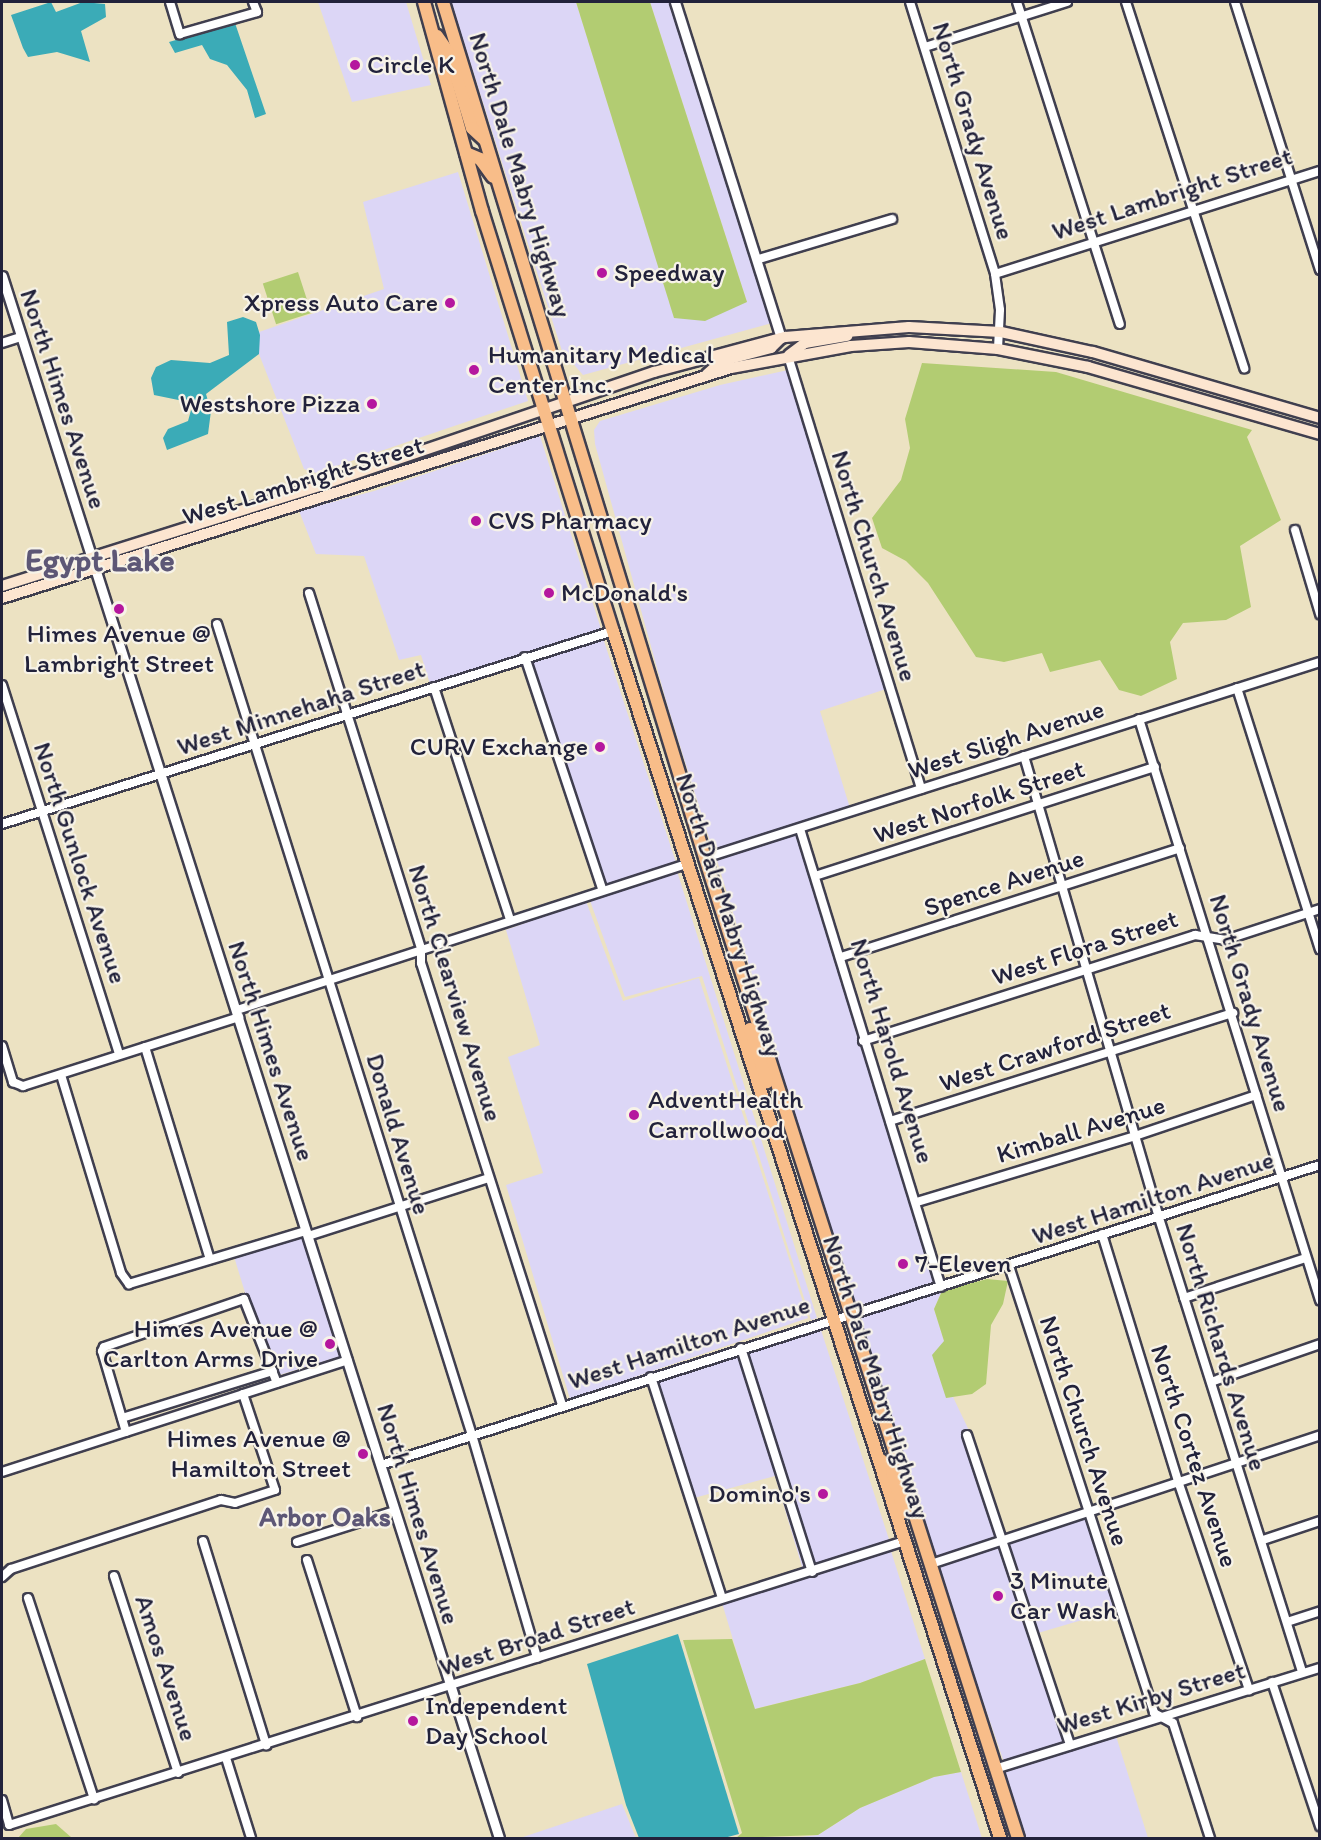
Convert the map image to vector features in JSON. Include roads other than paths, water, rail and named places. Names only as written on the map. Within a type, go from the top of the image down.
[{"type":"main road","name":"North Dale Mabry Highway","points":[[424,2],[466,153],[613,631],[1000,1839]]},
{"type":"main road","name":"North Dale Mabry Highway","points":[[443,2],[705,858],[1018,1839]]},
{"type":"main road","points":[[431,27],[449,53],[472,128],[486,141]]},
{"type":"main road","points":[[466,153],[480,159],[502,189]]},
{"type":"main road","points":[[704,376],[722,362],[771,348],[781,338],[909,327],[1001,332],[1093,352],[1320,418]]},
{"type":"main road","points":[[788,356],[806,343],[870,329]]},
{"type":"main road","name":"West Lambright Street","points":[[2,586],[545,411],[667,368],[781,338]]},
{"type":"main road","points":[[704,376],[788,356],[909,342],[998,349],[1088,367],[1320,434]]},
{"type":"main road","name":"West Lambright Street","points":[[2,598],[550,428],[704,376]]},
{"type":"main road","points":[[642,716],[654,729],[689,838],[705,858]]},
{"type":"main road","points":[[689,863],[704,881],[731,964],[747,991]]},
{"type":"main road","points":[[727,984],[741,999],[775,1107],[790,1124]]},
{"type":"main road","points":[[781,1155],[794,1165],[806,1202],[816,1208]]},
{"type":"main road","points":[[877,1455],[892,1472],[915,1546],[931,1564]]},
{"type":"main road","points":[[938,1644],[950,1657],[982,1755],[995,1769]]},
{"type":"main road","points":[[986,1795],[996,1805],[1011,1839]]},
{"type":"street","points":[[170,2],[180,34],[257,12],[253,2]]},
{"type":"street","points":[[675,2],[759,259],[781,338]]},
{"type":"street","name":"North Grady Avenue","points":[[910,2],[926,47],[995,274],[1001,332],[998,349]]},
{"type":"street","points":[[1017,2],[1120,324]]},
{"type":"street","points":[[926,47],[1067,2]]},
{"type":"street","points":[[1126,2],[1244,368]]},
{"type":"street","points":[[1235,2],[1320,270]]},
{"type":"street","name":"West Lambright Street","points":[[1038,260],[1320,171]]},
{"type":"street","points":[[759,259],[892,219]]},
{"type":"street","name":"North Grady Avenue","points":[[995,274],[1038,260]]},
{"type":"street","name":"North Himes Avenue","points":[[2,276],[499,1839]]},
{"type":"street","points":[[2,343],[21,337]]},
{"type":"street","name":"North Church Avenue","points":[[788,356],[921,789]]},
{"type":"street","points":[[1296,530],[1320,614]]},
{"type":"street","name":"North Clearview Avenue","points":[[309,593],[421,948],[421,963],[562,1406]]},
{"type":"street","name":"Donald Avenue","points":[[217,624],[398,1207],[472,1435],[537,1658]]},
{"type":"street","name":"West Minnehaha Street","points":[[2,824],[613,631]]},
{"type":"street","points":[[525,657],[602,889]]},
{"type":"street","name":"West Sligh Avenue","points":[[705,858],[1320,662]]},
{"type":"street","name":"North Gunlock Avenue","points":[[2,685],[119,1054]]},
{"type":"street","points":[[434,687],[510,920]]},
{"type":"street","points":[[1237,688],[1320,949]]},
{"type":"street","name":"North Grady Avenue","points":[[1139,719],[1233,1013],[1320,1300]]},
{"type":"street","name":"North Richards Avenue","points":[[1024,756],[1060,887],[1184,1298],[1235,1465],[1263,1540],[1302,1672]]},
{"type":"street","name":"West Norfolk Street","points":[[815,876],[1155,767]]},
{"type":"street","name":"North Harold Avenue","points":[[800,829],[841,957],[863,1041],[917,1202],[941,1287]]},
{"type":"street","name":"Spence Avenue","points":[[841,957],[1180,848]]},
{"type":"street","points":[[2,1046],[13,1082],[23,1086],[145,1047],[421,948],[689,863]]},
{"type":"street","name":"West Flora Street","points":[[863,1041],[1195,935],[1225,940],[1320,909]]},
{"type":"street","name":"West Crawford Street","points":[[890,1121],[1233,1013]]},
{"type":"street","points":[[145,1047],[210,1259]]},
{"type":"street","points":[[61,1075],[121,1273],[129,1284],[210,1259],[307,1234],[489,1178]]},
{"type":"street","name":"Kimball Avenue","points":[[917,1202],[1135,1136],[1256,1095]]},
{"type":"street","name":"West Hamilton Avenue","points":[[381,1465],[833,1318],[850,1316],[1320,1165]]},
{"type":"street","name":"North Cortez Avenue","points":[[1102,1234],[1179,1484],[1249,1690]]},
{"type":"street","points":[[1184,1298],[1306,1258]]},
{"type":"street","name":"North Church Avenue","points":[[1009,1266],[1154,1713],[1173,1723],[1210,1839]]},
{"type":"street","points":[[126,1432],[102,1351],[104,1347],[244,1299],[277,1383]]},
{"type":"street","points":[[1211,1382],[1320,1344]]},
{"type":"street","points":[[741,1348],[812,1572]]},
{"type":"street","points":[[2,1472],[348,1359]]},
{"type":"street","points":[[122,1418],[273,1371]]},
{"type":"street","points":[[651,1377],[722,1598]]},
{"type":"street","points":[[2,1577],[20,1566],[211,1503],[222,1500],[234,1503],[275,1490],[243,1394]]},
{"type":"street","points":[[931,1564],[1179,1484],[1320,1434]]},
{"type":"street","points":[[967,1436],[1070,1745]]},
{"type":"street","points":[[297,1542],[395,1511]]},
{"type":"street","points":[[1263,1540],[1320,1521]]},
{"type":"street","points":[[203,1541],[266,1745]]},
{"type":"street","name":"West Broad Street","points":[[2,1800],[9,1825],[451,1688],[722,1598],[812,1572],[905,1541]]},
{"type":"street","points":[[307,1560],[357,1717]]},
{"type":"street","name":"Amos Avenue","points":[[114,1576],[178,1773]]},
{"type":"street","points":[[28,1598],[94,1798]]},
{"type":"street","points":[[1287,1622],[1320,1611]]},
{"type":"street","name":"West Kirby Street","points":[[995,1769],[1320,1668]]},
{"type":"street","points":[[1272,1682],[1320,1826]]},
{"type":"street","points":[[226,1758],[251,1839]]},
{"type":"water","points":[[51,2],[56,12],[83,2],[105,4],[106,17],[81,31],[90,62],[57,52],[28,57],[11,15]]},
{"type":"water","points":[[235,23],[266,114],[255,118],[247,90],[227,65],[210,59],[202,45],[175,53],[169,42]]},
{"type":"water","points":[[243,317],[256,322],[260,335],[259,354],[206,394],[211,411],[208,434],[167,450],[163,438],[168,429],[188,421],[193,403],[154,395],[151,378],[156,367],[171,360],[210,363],[229,355],[227,322]]},
{"type":"water","points":[[678,1634],[739,1834],[724,1838],[639,1838],[626,1805],[587,1664]]},
{"type":"place","name":"Circle K","points":[[355,65]]},
{"type":"place","name":"Speedway","points":[[602,273]]},
{"type":"place","name":"Xpress Auto Care","points":[[450,303]]},
{"type":"place","name":"Humanitary Medical Center Inc.","points":[[474,370]]},
{"type":"place","name":"Westshore Pizza","points":[[372,404]]},
{"type":"place","name":"CVS Pharmacy","points":[[476,521]]},
{"type":"place","name":"McDonald's","points":[[549,593]]},
{"type":"place","name":"Himes Avenue @ Lambright Street","points":[[119,609]]},
{"type":"place","name":"CURV Exchange","points":[[600,747]]},
{"type":"place","name":"AdventHealth Carrollwood","points":[[634,1115]]},
{"type":"place","name":"7-Eleven","points":[[903,1264]]},
{"type":"place","name":"Himes Avenue @ Carlton Arms Drive","points":[[330,1344]]},
{"type":"place","name":"Himes Avenue @ Hamilton Street","points":[[363,1454]]},
{"type":"place","name":"Domino's","points":[[823,1494]]},
{"type":"place","name":"3 Minute Car Wash","points":[[998,1596]]},
{"type":"place","name":"Independent Day School","points":[[413,1721]]},
{"type":"district","name":"Egypt Lake","points":[[100,560]]},
{"type":"district","name":"Arbor Oaks","points":[[325,1517]]}]
